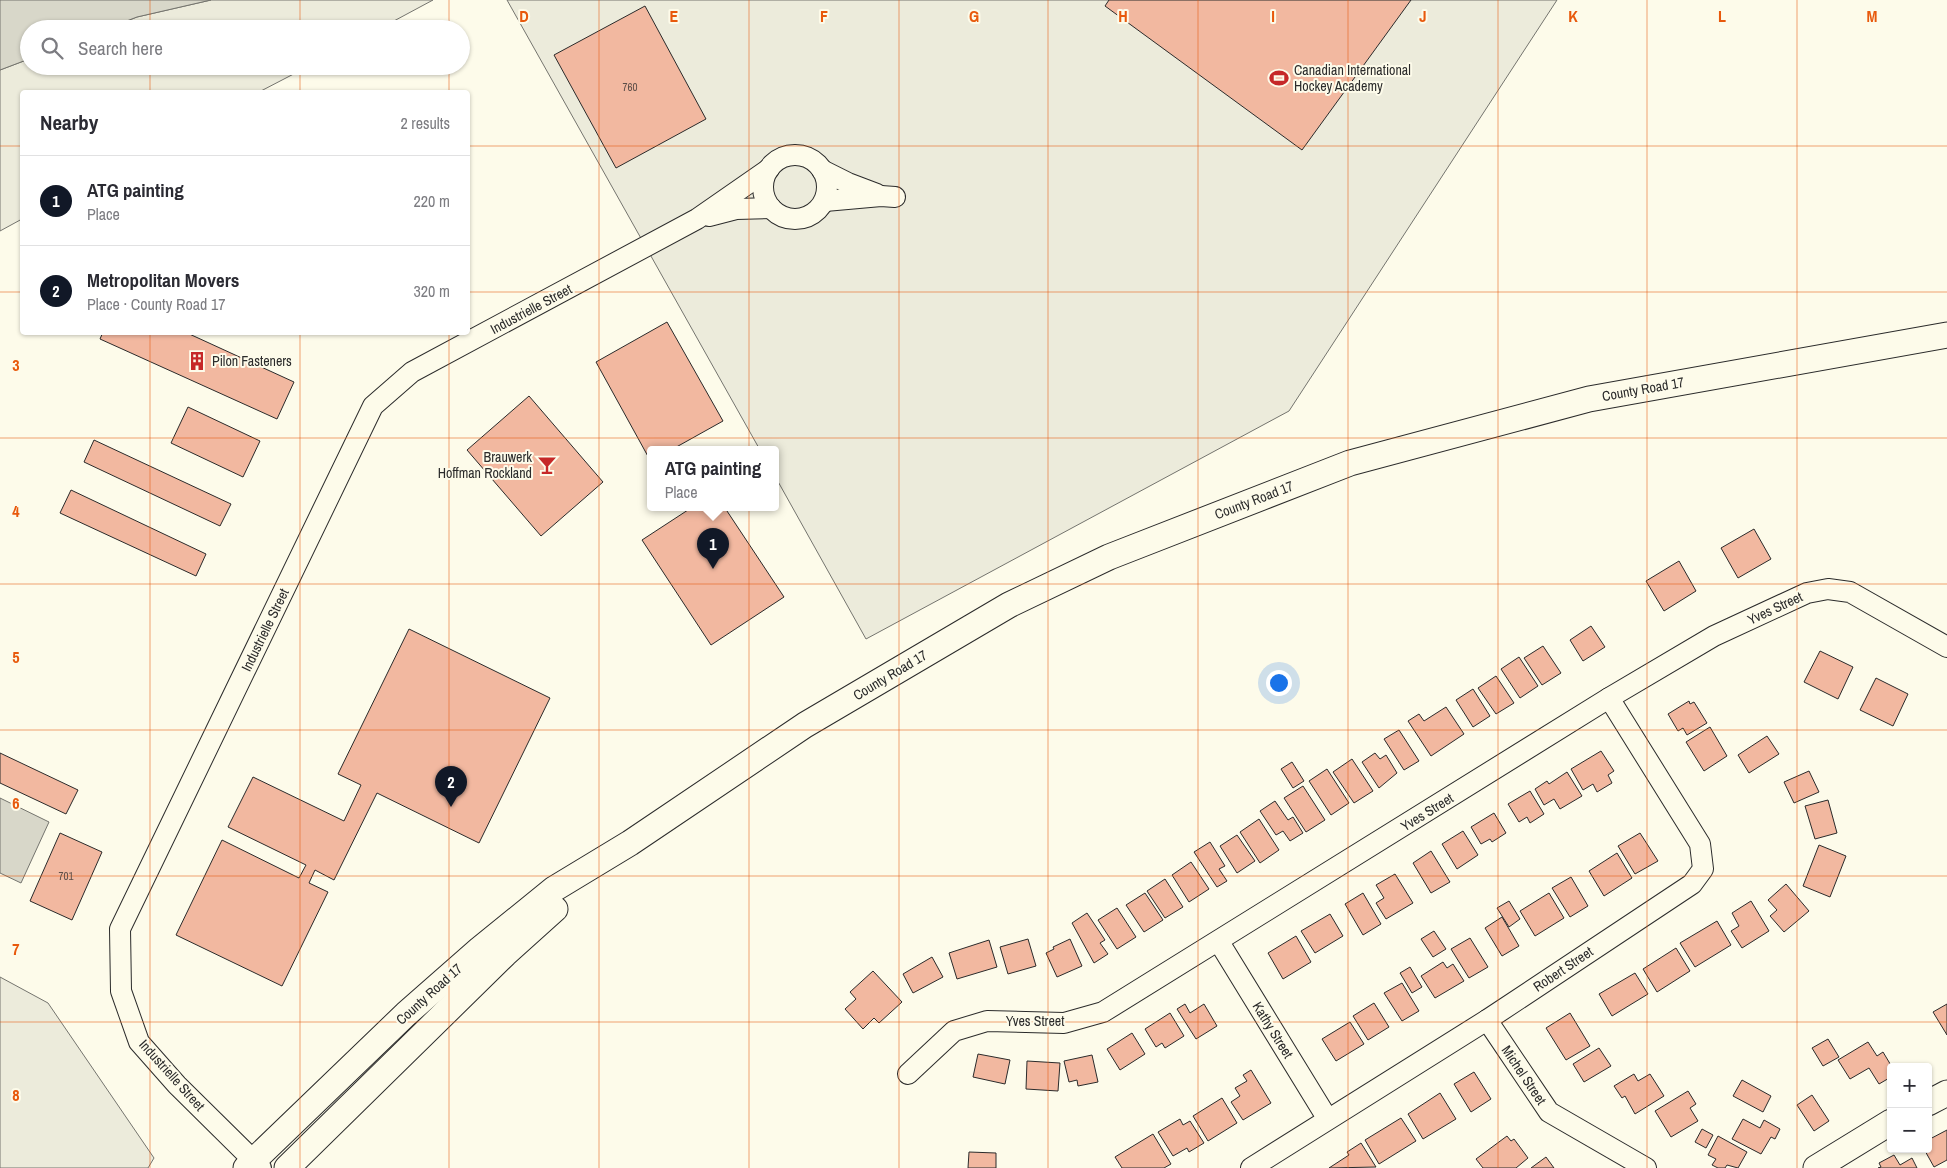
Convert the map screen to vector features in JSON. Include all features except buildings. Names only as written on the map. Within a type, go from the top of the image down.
[{"type":"main road","name":"County Road 17","points":[[254,1166],[406,1014],[554,889],[630,843],[805,725],[1009,605],[1109,557],[1350,463],[1589,399],[1947,335]]},
{"type":"main road","name":"County Road 17","points":[[287,1168],[505,954],[630,843]]},
{"type":"main road","points":[[1932,1101],[1947,1093]]},
{"type":"main road","points":[[1816,1168],[1887,1124]]},
{"type":"street","name":"Industrielle Street","points":[[254,1166],[139,1042],[121,991],[120,929],[178,805],[373,406],[412,372],[697,219],[785,157],[796,155],[806,157],[822,170],[848,183],[888,196],[824,200],[814,212],[800,219],[789,218],[771,208],[736,209],[697,219]]},
{"type":"street","points":[[769,169],[763,189],[771,208]]},
{"type":"street","points":[[822,170],[827,190],[824,200]]},
{"type":"street","name":"Yves Street","points":[[908,1074],[954,1031],[987,1021],[1064,1023],[1103,1012],[1219,942],[1609,698],[1714,636],[1807,593],[1828,589],[1850,592],[1947,647]]},
{"type":"street","name":"Robert Street","points":[[1251,1168],[1327,1118],[1488,1020],[1692,884],[1703,869],[1700,844],[1609,698]]},
{"type":"street","name":"Kathy Street","points":[[1219,942],[1327,1118]]},
{"type":"street","name":"Michel Street","points":[[1488,1020],[1549,1112],[1646,1168]]},
{"type":"shaded area","points":[[0,0],[211,0],[129,20],[20,20],[20,62],[0,70]]},
{"type":"shaded area","points":[[211,0],[433,0],[396,20],[129,20]]},
{"type":"shaded area","points":[[507,0],[1557,0],[1289,411],[866,639],[779,483],[779,446],[758,446]]},
{"type":"shaded area","points":[[20,62],[20,75],[292,75],[263,90],[20,90],[20,220],[0,231],[0,70]]},
{"type":"shaded area","points":[[0,798],[49,822],[21,883],[0,873]]},
{"type":"shaded area","points":[[0,977],[48,1003],[154,1158],[148,1168],[0,1168]]},
{"type":"place","name":"Canadian International Hockey Academy","points":[[1279,78]]},
{"type":"place","name":"Pilon Fasteners","points":[[197,361]]},
{"type":"place","name":"Brauwerk Hoffman Rockland","points":[[547,465]]},
{"type":"place","name":"ATG painting","points":[[713,569]]},
{"type":"place","name":"Metropolitan Movers","points":[[451,807]]}]
